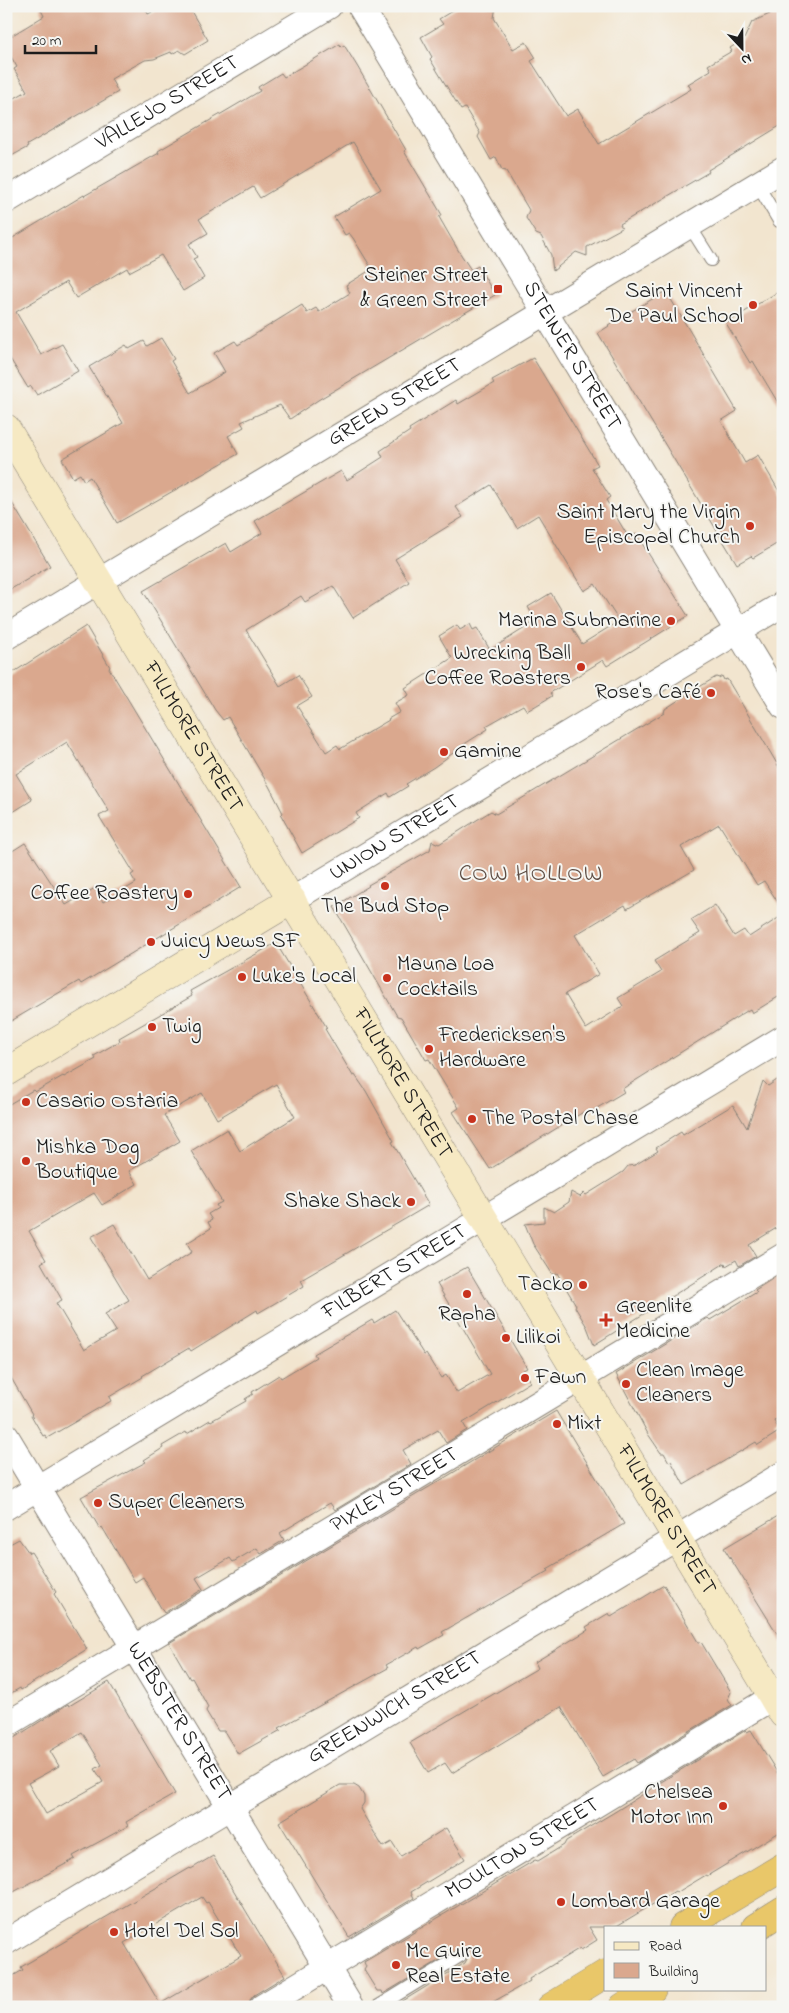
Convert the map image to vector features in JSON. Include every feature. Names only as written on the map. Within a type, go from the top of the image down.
[{"type":"highway","points":[[685,1926],[783,1867]]},
{"type":"highway","points":[[758,1926],[783,1910]]},
{"type":"highway","points":[[550,2007],[604,1975]]},
{"type":"street","name":"VALLEJO STREET","points":[[6,201],[328,6]]},
{"type":"street","name":"STEINER STREET","points":[[360,6],[783,706]]},
{"type":"street","name":"GREEN STREET","points":[[6,637],[783,169]]},
{"type":"street","name":"FILLMORE STREET","points":[[6,428],[676,1538],[779,1701]]},
{"type":"street","name":"UNION STREET","points":[[6,1072],[783,604]]},
{"type":"street","name":"FILBERT STREET","points":[[6,1507],[783,1038]]},
{"type":"street","name":"PIXLEY STREET","points":[[6,1725],[783,1256]]},
{"type":"street","name":"WEBSTER STREET","points":[[6,1436],[351,2007]]},
{"type":"street","name":"GREENWICH STREET","points":[[6,1942],[783,1474]]},
{"type":"street","name":"MOULTON STREET","points":[[262,2007],[488,1870],[779,1701]]},
{"type":"lane","points":[[757,184],[779,221]]},
{"type":"lane","points":[[689,225],[711,260]]},
{"type":"lane","points":[[377,2007],[460,1956]]},
{"type":"building","points":[[39,6],[144,6],[148,14],[162,7],[165,12],[174,6],[188,6],[208,40],[185,54],[179,50],[172,54],[171,52],[154,59],[145,60],[111,79],[118,92],[6,159],[6,103],[27,91],[14,69],[17,67],[6,48],[6,39],[44,16]]},
{"type":"building","points":[[460,6],[496,6],[494,18],[513,49],[526,42],[536,58],[531,61],[566,116],[578,109],[599,144],[691,89],[688,84],[711,70],[708,65],[732,51],[730,48],[744,39],[752,22],[774,12],[783,17],[783,124],[708,170],[709,172],[620,224],[622,228],[587,247],[587,256],[576,252],[553,271],[551,255],[541,236],[536,234],[526,218],[529,210],[506,171],[502,170],[496,157],[491,160],[478,137],[480,133],[465,108],[461,110],[430,59],[432,57],[421,37],[443,24],[439,19]]},
{"type":"building","points":[[340,44],[341,47],[344,45],[406,150],[404,151],[442,215],[439,217],[458,250],[471,270],[478,266],[495,295],[318,400],[290,419],[280,405],[241,422],[244,427],[228,436],[238,454],[117,523],[90,477],[84,481],[80,474],[73,478],[62,459],[123,423],[89,367],[126,345],[129,349],[144,341],[147,346],[161,338],[174,359],[171,361],[190,393],[225,372],[214,353],[235,341],[238,345],[302,305],[307,313],[316,308],[319,312],[350,293],[346,285],[372,269],[353,238],[349,233],[345,235],[334,217],[381,189],[353,142],[260,198],[253,187],[199,219],[208,233],[189,244],[197,257],[193,259],[204,278],[183,291],[161,255],[129,272],[127,268],[76,298],[66,282],[16,312],[41,355],[62,344],[78,371],[37,395],[31,386],[28,388],[6,352],[6,242],[159,153],[158,151],[260,91],[258,87],[281,73],[284,77]]},
{"type":"building","points":[[783,289],[783,411],[753,361],[750,363],[726,323]]},
{"type":"building","points":[[666,291],[737,411],[721,421],[745,463],[758,455],[783,498],[783,540],[753,558],[751,556],[737,564],[598,333],[608,325]]},
{"type":"building","points":[[533,358],[598,465],[592,468],[610,497],[606,500],[629,538],[636,534],[688,616],[607,666],[603,660],[550,693],[552,696],[527,711],[523,705],[486,726],[488,729],[406,784],[408,786],[390,797],[388,793],[356,813],[359,818],[302,853],[281,815],[283,813],[269,786],[228,717],[223,720],[215,710],[143,591],[226,543],[231,552],[262,533],[255,521],[341,471],[347,480],[383,457],[380,451],[410,431],[409,429],[456,400],[458,404],[494,383],[492,380]],"holes":[[[491,485],[517,528],[538,515],[584,591],[595,584],[619,621],[582,644],[551,593],[528,607],[536,621],[490,650],[477,628],[473,630],[470,624],[460,630],[457,625],[439,636],[452,658],[405,688],[409,695],[395,703],[400,712],[340,749],[337,745],[326,752],[297,706],[312,697],[298,675],[280,686],[246,630],[301,596],[305,602],[333,586],[353,618],[409,582],[395,559],[463,517],[456,507]]]},
{"type":"building","points":[[6,493],[50,566],[6,592]]},
{"type":"building","points":[[86,626],[109,668],[241,887],[81,984],[79,981],[6,1024],[6,855],[25,843],[66,905],[95,888],[103,902],[136,883],[131,875],[134,873],[99,816],[109,811],[67,742],[16,774],[32,800],[13,812],[6,801],[6,677]]},
{"type":"building","points":[[722,676],[724,680],[727,679],[783,774],[783,910],[764,881],[757,885],[719,824],[681,847],[694,870],[627,909],[625,905],[575,935],[599,974],[565,994],[586,1029],[623,1006],[618,998],[661,972],[654,961],[700,933],[691,920],[715,905],[734,936],[744,930],[749,937],[783,915],[783,994],[752,1013],[750,1009],[622,1089],[624,1092],[587,1114],[585,1111],[490,1169],[453,1112],[459,1108],[429,1059],[426,1060],[401,1017],[397,1016],[334,907],[368,885],[430,850],[432,841],[439,844],[491,811],[496,814],[664,713],[665,709],[691,692],[716,677]]},
{"type":"building","points":[[276,943],[327,1028],[325,1029],[353,1076],[355,1075],[366,1091],[394,1141],[392,1142],[429,1205],[301,1280],[304,1286],[258,1313],[257,1310],[191,1351],[189,1348],[109,1397],[111,1401],[47,1438],[45,1435],[43,1436],[6,1369],[6,1106],[33,1090],[35,1092],[96,1059],[94,1056],[120,1041],[119,1038],[192,996],[190,991]],"holes":[[[276,1084],[295,1117],[240,1151],[227,1129],[191,1151],[222,1202],[216,1205],[218,1208],[208,1214],[212,1220],[208,1222],[211,1228],[187,1243],[192,1252],[147,1280],[114,1224],[91,1237],[129,1300],[105,1314],[116,1331],[84,1350],[56,1303],[62,1300],[41,1263],[46,1260],[29,1231],[94,1193],[102,1205],[137,1184],[129,1171],[180,1141],[164,1115],[202,1093],[217,1119]]]},
{"type":"building","points":[[783,1076],[783,1224],[749,1245],[756,1256],[739,1266],[736,1260],[726,1266],[725,1263],[594,1345],[587,1327],[575,1307],[576,1305],[557,1273],[553,1275],[533,1244],[525,1224],[544,1222],[544,1207],[554,1212],[569,1202],[571,1192],[580,1197],[584,1193],[586,1195],[623,1172],[628,1166],[635,1165],[658,1151],[656,1148],[681,1132],[683,1135],[733,1105],[747,1128],[763,1081],[768,1086]]},
{"type":"building","points":[[467,1267],[527,1368],[523,1370],[530,1382],[463,1423],[467,1430],[446,1443],[438,1430],[403,1450],[411,1464],[335,1510],[330,1503],[280,1533],[284,1540],[261,1554],[257,1548],[233,1562],[230,1558],[196,1578],[203,1589],[164,1613],[143,1577],[135,1582],[102,1527],[100,1529],[81,1497],[146,1462],[144,1460],[163,1448],[162,1446],[186,1432],[187,1434],[246,1401],[245,1399],[253,1394],[252,1392],[279,1375],[281,1378],[316,1357],[314,1354],[372,1320],[374,1323],[395,1310],[441,1378],[446,1375],[457,1393],[490,1374],[437,1284]]},
{"type":"building","points":[[777,1276],[783,1286],[783,1415],[774,1421],[780,1431],[758,1445],[756,1442],[684,1485],[671,1461],[669,1462],[664,1453],[661,1453],[648,1434],[616,1374],[708,1318],[710,1320],[757,1292],[755,1290]]},
{"type":"building","points":[[556,1411],[624,1524],[547,1569],[549,1571],[442,1632],[444,1635],[386,1665],[388,1668],[279,1728],[281,1730],[238,1754],[224,1731],[218,1731],[206,1711],[208,1707],[192,1678],[190,1679],[169,1643]]},
{"type":"building","points":[[783,1513],[783,1643],[724,1548]]},
{"type":"building","points":[[19,1539],[29,1553],[31,1552],[56,1592],[54,1594],[87,1649],[21,1690],[20,1688],[6,1696],[6,1546]]},
{"type":"building","points":[[664,1585],[731,1692],[728,1699],[732,1705],[637,1763],[634,1759],[603,1777],[561,1707],[452,1773],[445,1763],[428,1773],[410,1743],[538,1668],[535,1662],[588,1630],[586,1627],[609,1613],[611,1617]]},
{"type":"building","points":[[109,1682],[175,1794],[126,1822],[128,1826],[73,1856],[75,1859],[6,1896],[6,1743],[68,1704],[69,1706]],"holes":[[[82,1732],[102,1765],[95,1769],[103,1782],[46,1814],[28,1783],[59,1766],[50,1751]]]},
{"type":"building","points":[[746,1730],[747,1732],[751,1730],[783,1782],[783,1830],[707,1876],[676,1893],[675,1891],[617,1926],[589,1927],[597,1940],[581,1950],[580,1948],[529,1979],[530,1981],[484,2007],[393,2007],[465,1963],[467,1952],[460,1948],[383,1994],[382,1991],[377,1991],[364,1970],[366,1967],[364,1962],[535,1860],[538,1861],[564,1845],[566,1841]]},
{"type":"building","points":[[340,1785],[354,1785],[359,1788],[364,1796],[364,1803],[360,1809],[383,1847],[392,1842],[401,1856],[446,1828],[465,1859],[411,1892],[414,1898],[349,1937],[279,1822]]},
{"type":"building","name":"Hotel Del Sol","points":[[213,1856],[285,1976],[254,1995],[248,2007],[6,2007],[6,1980],[23,1970],[21,1967]],"holes":[[[202,1897],[206,1903],[208,1902],[241,1956],[160,2004],[124,1943]]]},
{"type":"place","name":"Steiner Street & Green Street","points":[[498,289]]},
{"type":"place","name":"Saint Vincent De Paul School","points":[[753,305]]},
{"type":"place","name":"Saint Mary the Virgin Episcopal Church","points":[[750,526]]},
{"type":"place","name":"Marina Submarine","points":[[671,621]]},
{"type":"place","name":"Wrecking Ball Coffee Roasters","points":[[581,667]]},
{"type":"place","name":"Rose's Café","points":[[711,693]]},
{"type":"place","name":"Gamine","points":[[444,752]]},
{"type":"place","name":"The Bud Stop","points":[[385,886]]},
{"type":"place","name":"Coffee Roastery","points":[[188,894]]},
{"type":"place","name":"Juicy News SF","points":[[151,942]]},
{"type":"place","name":"Luke's Local","points":[[242,977]]},
{"type":"place","name":"Mauna Loa Cocktails","points":[[387,978]]},
{"type":"place","name":"Twig","points":[[152,1027]]},
{"type":"place","name":"Fredericksen's Hardware","points":[[429,1049]]},
{"type":"place","name":"Casario Ostaria","points":[[26,1102]]},
{"type":"place","name":"The Postal Chase","points":[[472,1119]]},
{"type":"place","name":"Mishka Dog Boutique","points":[[26,1161]]},
{"type":"place","name":"Shake Shack","points":[[411,1202]]},
{"type":"place","name":"Tacko","points":[[583,1285]]},
{"type":"place","name":"Rapha","points":[[467,1294]]},
{"type":"place","name":"Greenlite Medicine","points":[[606,1320]]},
{"type":"place","name":"Lilikoi","points":[[506,1338]]},
{"type":"place","name":"Fawn","points":[[525,1378]]},
{"type":"place","name":"Clean Image Cleaners","points":[[626,1384]]},
{"type":"place","name":"Mixt","points":[[557,1424]]},
{"type":"place","name":"Super Cleaners","points":[[98,1503]]},
{"type":"place","name":"Chelsea Motor Inn","points":[[723,1806]]},
{"type":"place","name":"Lombard Garage","points":[[561,1902]]},
{"type":"place","name":"Hotel Del Sol","points":[[114,1932]]},
{"type":"place","name":"Mc Guire Real Estate","points":[[396,1965]]},
{"type":"district","name":"COW HOLLOW","points":[[531,874]]}]
